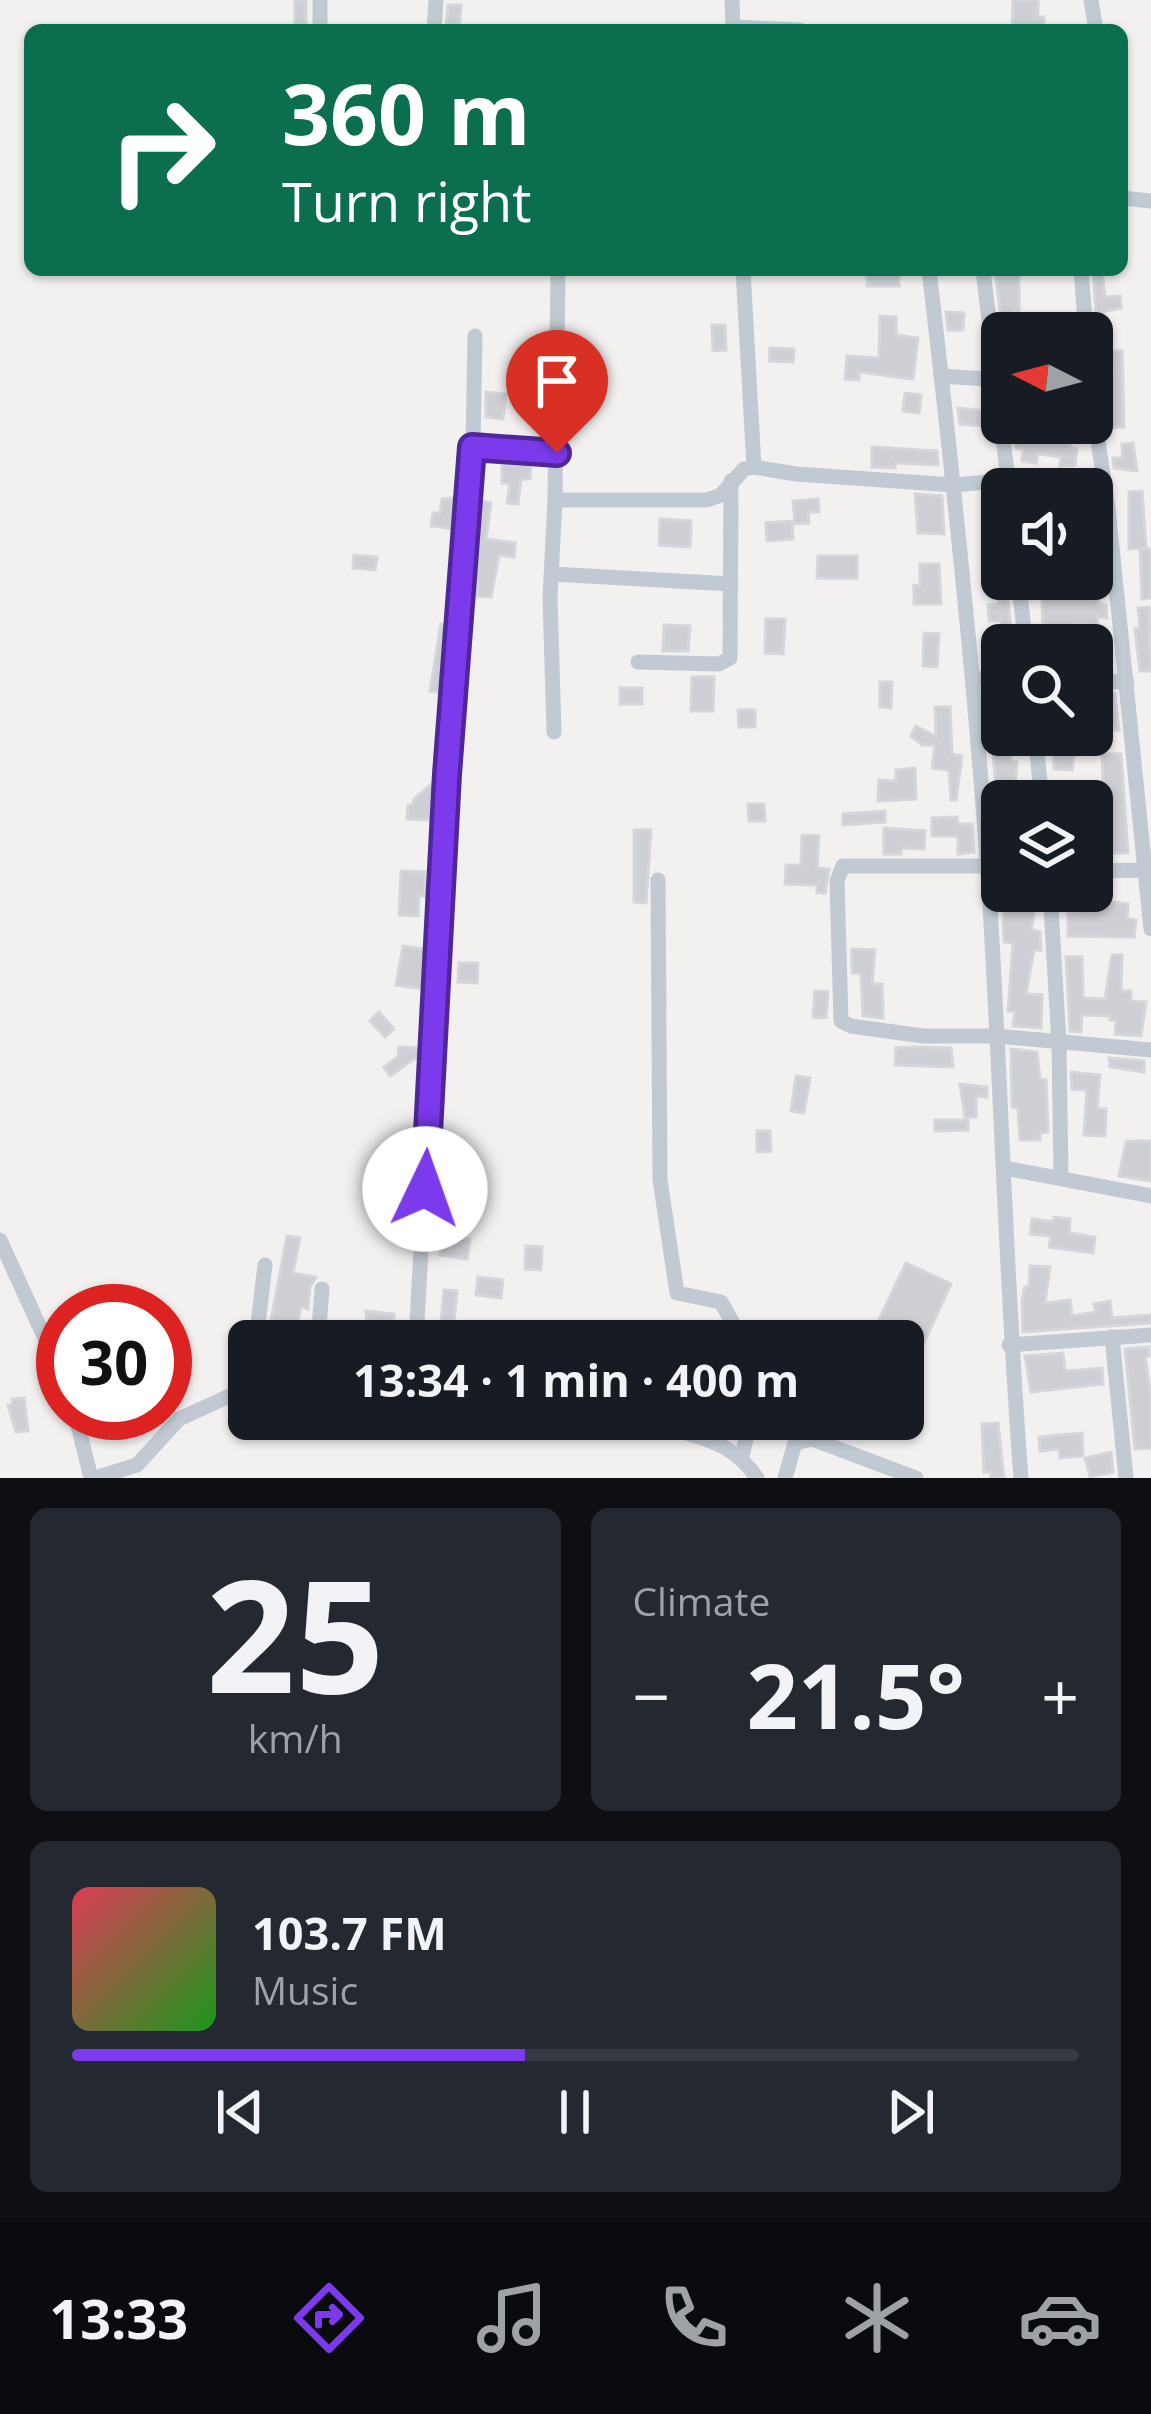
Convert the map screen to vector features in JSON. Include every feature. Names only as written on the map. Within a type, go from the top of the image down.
[{"type":"street","points":[[554,732],[558,276]]},
{"type":"street","points":[[743,276],[754,467]]},
{"type":"street","points":[[930,276],[984,780]]},
{"type":"street","points":[[984,276],[989,312]]},
{"type":"street","points":[[1081,276],[1084,312]]},
{"type":"street","points":[[417,1320],[475,336]]},
{"type":"street","points":[[941,376],[981,378]]},
{"type":"street","points":[[472,447],[557,453]]},
{"type":"street","points":[[555,500],[707,500],[721,495],[731,481],[754,467],[796,474],[981,485]]},
{"type":"street","points":[[638,662],[728,662],[731,481]]},
{"type":"street","points":[[1113,567],[1151,929]]},
{"type":"street","points":[[552,574],[730,584]]},
{"type":"street","points":[[973,679],[981,679]]},
{"type":"street","points":[[1113,682],[1127,682]]},
{"type":"street","points":[[981,864],[843,866],[837,881],[841,1021],[923,1036],[997,1036],[1151,1050]]},
{"type":"street","points":[[1113,871],[1148,870]]},
{"type":"street","points":[[658,880],[660,1180],[677,1293],[721,1302],[731,1320]]},
{"type":"street","points":[[995,912],[1010,1345],[1022,1478]]},
{"type":"street","points":[[1051,912],[1061,1178]]},
{"type":"street","points":[[1005,1168],[1151,1196]]},
{"type":"street","points":[[0,1240],[36,1319]]},
{"type":"street","points":[[259,1320],[266,1265]]},
{"type":"street","points":[[320,1320],[322,1288]]},
{"type":"street","points":[[1010,1345],[1151,1335]]},
{"type":"street","points":[[1112,1337],[1126,1478]]},
{"type":"street","points":[[82,1440],[93,1478],[137,1465],[179,1419],[228,1397]]},
{"type":"street","points":[[785,1478],[796,1443],[812,1439],[916,1478]]},
{"type":"street","points":[[710,1440],[742,1456],[757,1478]]},
{"type":"street","points":[[742,1456],[746,1440]]},
{"type":"building","points":[[295,0],[306,0],[306,24],[295,24]]},
{"type":"building","points":[[1013,0],[1038,0],[1038,17],[1044,17],[1044,24],[1012,24]]},
{"type":"building","points":[[448,5],[461,5],[459,24],[446,24]]},
{"type":"building","points":[[867,276],[899,276],[899,286],[867,286]]},
{"type":"building","points":[[996,276],[1019,276],[1019,311],[1000,312]]},
{"type":"building","points":[[1093,276],[1103,276],[1105,297],[1120,296],[1121,308],[1096,312]]},
{"type":"building","points":[[946,312],[964,313],[963,330],[948,330]]},
{"type":"building","points":[[880,316],[896,317],[896,335],[918,338],[913,379],[859,372],[859,380],[845,379],[847,356],[879,358]]},
{"type":"building","points":[[712,325],[725,325],[726,350],[713,351]]},
{"type":"building","points":[[770,348],[794,349],[793,362],[769,361]]},
{"type":"building","points":[[1113,351],[1122,351],[1124,427],[1113,428]]},
{"type":"building","points":[[486,392],[506,394],[503,419],[486,417]]},
{"type":"building","points":[[905,393],[921,395],[919,413],[903,411]]},
{"type":"building","points":[[958,408],[981,411],[981,426],[960,424]]},
{"type":"building","points":[[1133,443],[1137,471],[1114,468],[1113,458],[1123,458],[1122,444]]},
{"type":"building","points":[[1016,444],[1071,444],[1077,449],[1075,465],[1060,466],[1061,457],[1038,454],[1036,463],[1022,461],[1023,449]]},
{"type":"building","points":[[872,447],[937,451],[938,465],[872,467]]},
{"type":"building","points":[[502,464],[531,464],[530,479],[521,479],[518,504],[507,503],[510,483],[502,483]]},
{"type":"building","points":[[1142,491],[1146,548],[1129,549],[1129,492]]},
{"type":"building","points":[[915,494],[942,496],[944,534],[918,533]]},
{"type":"building","points":[[442,499],[457,499],[454,529],[431,526]]},
{"type":"building","points":[[818,499],[819,512],[808,512],[809,523],[795,524],[793,501]]},
{"type":"building","points":[[481,501],[491,503],[486,539],[515,543],[514,557],[499,555],[491,597],[477,596],[478,583],[474,582]]},
{"type":"building","points":[[660,519],[691,521],[690,547],[659,545]]},
{"type":"building","points":[[792,521],[793,539],[767,541],[766,523]]},
{"type":"building","points":[[1151,549],[1151,598],[1142,599],[1140,550]]},
{"type":"building","points":[[354,555],[377,557],[375,570],[353,568]]},
{"type":"building","points":[[818,556],[857,556],[857,578],[817,578]]},
{"type":"building","points":[[920,564],[939,564],[941,604],[914,604]]},
{"type":"building","points":[[999,600],[1008,600],[1010,624],[989,621],[988,605],[999,604]]},
{"type":"building","points":[[1042,600],[1099,600],[1098,604],[1106,605],[1107,618],[1098,617],[1097,624],[1043,624]]},
{"type":"building","points":[[1149,607],[1151,671],[1140,671],[1135,629],[1140,629],[1138,608]]},
{"type":"building","points":[[766,619],[785,619],[783,654],[765,653]]},
{"type":"building","points":[[441,624],[447,625],[441,693],[430,691]]},
{"type":"building","points":[[664,625],[690,626],[688,651],[663,651]]},
{"type":"building","points":[[924,633],[939,634],[937,667],[923,666]]},
{"type":"building","points":[[692,677],[714,677],[713,711],[691,711]]},
{"type":"building","points":[[880,682],[892,682],[891,708],[880,707]]},
{"type":"building","points":[[620,688],[642,688],[642,704],[620,704]]},
{"type":"building","points":[[1113,694],[1115,694],[1119,730],[1113,730]]},
{"type":"building","points":[[935,707],[950,707],[952,754],[962,756],[956,800],[951,800],[949,770],[932,768],[935,745],[922,745],[911,736],[916,726],[936,737]]},
{"type":"building","points":[[738,710],[755,710],[755,727],[739,727]]},
{"type":"building","points":[[1121,754],[1128,853],[1113,853],[1113,780],[1103,780],[1102,756]]},
{"type":"building","points":[[993,756],[1011,756],[1017,762],[1015,780],[996,780]]},
{"type":"building","points":[[1054,756],[1074,756],[1072,770],[1054,769]]},
{"type":"building","points":[[915,768],[916,799],[878,801],[879,780],[896,781],[896,770]]},
{"type":"building","points":[[435,781],[432,820],[407,819],[408,805]]},
{"type":"building","points":[[748,804],[764,804],[765,821],[749,821]]},
{"type":"building","points":[[885,811],[885,822],[843,825],[843,814]]},
{"type":"building","points":[[957,817],[958,824],[972,824],[974,852],[958,854],[958,836],[932,836],[932,818]]},
{"type":"building","points":[[884,828],[925,831],[924,849],[901,848],[901,854],[884,854]]},
{"type":"building","points":[[634,830],[651,830],[646,903],[634,902]]},
{"type":"building","points":[[802,835],[819,836],[817,868],[829,869],[825,893],[817,893],[817,885],[785,884],[786,865],[801,865]]},
{"type":"building","points":[[401,871],[425,872],[425,896],[419,896],[418,916],[399,915]]},
{"type":"building","points":[[1113,902],[1128,904],[1127,919],[1136,920],[1134,937],[1068,936],[1068,913],[1113,912]]},
{"type":"building","points":[[1005,912],[1034,912],[1031,929],[1040,932],[1041,950],[1034,950],[1026,994],[1042,995],[1041,1028],[1013,1026],[1015,1011],[1008,1011],[1013,943],[1004,942]]},
{"type":"building","points":[[403,946],[425,949],[423,989],[396,985]]},
{"type":"building","points":[[852,949],[875,950],[872,984],[882,984],[883,1018],[863,1016],[861,974],[852,973]]},
{"type":"building","points":[[1112,955],[1122,955],[1121,991],[1131,991],[1131,1001],[1146,1002],[1141,1036],[1115,1034],[1116,1020],[1110,1016],[1082,1015],[1081,1032],[1070,1031],[1066,957],[1082,957],[1083,998],[1105,999]]},
{"type":"building","points":[[459,963],[478,963],[477,983],[458,982]]},
{"type":"building","points":[[815,991],[828,992],[826,1018],[813,1017]]},
{"type":"building","points":[[379,1012],[394,1029],[385,1037],[370,1021]]},
{"type":"building","points":[[399,1047],[420,1048],[420,1055],[390,1076],[384,1067],[398,1057]]},
{"type":"building","points":[[896,1048],[951,1048],[953,1067],[895,1065]]},
{"type":"building","points":[[1011,1049],[1037,1052],[1040,1079],[1046,1080],[1048,1132],[1040,1133],[1040,1140],[1020,1140],[1018,1108],[1012,1107]]},
{"type":"building","points":[[1109,1058],[1144,1061],[1144,1072],[1110,1067]]},
{"type":"building","points":[[1071,1072],[1100,1075],[1097,1109],[1106,1109],[1105,1136],[1084,1135],[1087,1090],[1072,1089]]},
{"type":"building","points":[[796,1076],[810,1078],[804,1113],[791,1111]]},
{"type":"building","points":[[960,1084],[987,1087],[987,1097],[976,1096],[976,1117],[965,1117]]},
{"type":"building","points":[[935,1120],[968,1120],[968,1130],[935,1131]]},
{"type":"building","points":[[757,1131],[770,1131],[771,1151],[757,1152]]},
{"type":"building","points":[[1151,1141],[1151,1181],[1119,1176],[1126,1142]]},
{"type":"building","points":[[1054,1217],[1070,1219],[1069,1233],[1095,1237],[1093,1253],[1049,1247],[1051,1236],[1030,1234],[1032,1219],[1054,1222]]},
{"type":"building","points":[[443,1235],[470,1239],[467,1259],[440,1255]]},
{"type":"building","points":[[287,1236],[300,1238],[293,1273],[316,1277],[308,1309],[301,1307],[298,1320],[271,1320]]},
{"type":"building","points":[[526,1246],[542,1247],[541,1270],[525,1269]]},
{"type":"building","points":[[906,1263],[951,1284],[924,1342],[924,1320],[879,1320]]},
{"type":"building","points":[[1030,1266],[1050,1267],[1045,1303],[1070,1300],[1072,1316],[1096,1312],[1094,1304],[1110,1301],[1112,1318],[1151,1315],[1151,1323],[1023,1332],[1022,1300],[1029,1287]]},
{"type":"building","points":[[478,1277],[503,1280],[501,1298],[476,1295]]},
{"type":"building","points":[[444,1290],[457,1291],[454,1320],[441,1320]]},
{"type":"building","points":[[366,1311],[394,1314],[394,1320],[367,1320]]},
{"type":"building","points":[[1149,1347],[1145,1357],[1151,1448],[1135,1449],[1125,1349]]},
{"type":"building","points":[[1063,1353],[1065,1371],[1102,1368],[1103,1384],[1031,1392],[1025,1356]]},
{"type":"building","points":[[24,1398],[28,1431],[16,1432],[8,1405],[13,1405],[12,1399]]},
{"type":"building","points":[[998,1423],[1004,1478],[990,1478],[992,1472],[984,1472],[982,1424]]},
{"type":"building","points":[[1082,1433],[1083,1456],[1060,1458],[1059,1449],[1040,1451],[1039,1437]]},
{"type":"building","points":[[1111,1452],[1113,1472],[1090,1477],[1085,1458]]},
{"type":"route","points":[[425,1189],[447,774],[472,447],[557,453]]}]
